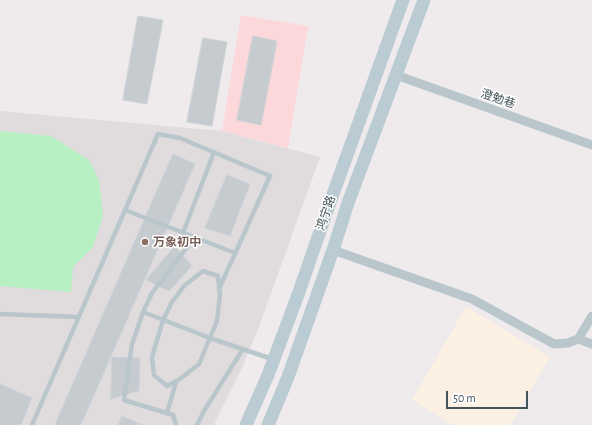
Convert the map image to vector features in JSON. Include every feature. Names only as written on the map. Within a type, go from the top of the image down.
[{"type":"main road","name":"鸿宁路","points":[[246,425],[300,292],[403,0]]},
{"type":"main road","name":"鸿宁路","points":[[268,425],[288,377],[348,203],[424,0]]},
{"type":"street","name":"澄勉巷","points":[[396,75],[592,145]]},
{"type":"street","points":[[333,250],[472,299],[554,344],[568,343],[578,339],[592,316]]},
{"type":"street","points":[[578,339],[592,344]]},
{"type":"lane","points":[[32,425],[158,134],[180,138],[270,176],[219,289]]},
{"type":"lane","points":[[183,233],[214,152]]},
{"type":"lane","points":[[125,210],[235,253]]},
{"type":"lane","points":[[176,425],[173,415],[124,400],[132,344],[143,312],[152,293],[195,237]]},
{"type":"lane","points":[[203,271],[218,276],[220,295],[217,321],[199,364],[176,382],[167,386],[154,375],[152,357],[163,320],[172,302],[184,286],[203,271]]},
{"type":"lane","points":[[143,312],[210,338],[274,359]]},
{"type":"lane","points":[[0,314],[78,318]]},
{"type":"lane","points":[[198,425],[204,411],[243,349]]},
{"type":"lane","points":[[167,413],[176,382]]},
{"type":"shaded area","points":[[241,15],[308,26],[288,148],[222,131]]},
{"type":"shaded area","name":"万象初中","points":[[0,111],[222,131],[320,157],[259,327],[242,368],[214,425],[0,425]]},
{"type":"shaded area","points":[[466,307],[550,357],[510,425],[454,425],[412,400]]},
{"type":"green space","points":[[0,131],[51,136],[89,160],[99,180],[103,216],[93,247],[73,267],[71,292],[0,286]]},
{"type":"building","points":[[138,16],[163,20],[147,104],[123,100]]},
{"type":"building","points":[[253,36],[277,41],[261,125],[237,120]]},
{"type":"building","points":[[203,38],[227,42],[212,126],[187,122]]},
{"type":"building","points":[[173,154],[195,164],[81,425],[55,425]]},
{"type":"building","points":[[227,175],[250,184],[230,236],[205,228]]},
{"type":"building","points":[[175,246],[192,266],[169,291],[146,280]]},
{"type":"building","points":[[112,357],[140,358],[139,391],[111,399]]},
{"type":"building","points":[[0,384],[32,398],[21,425],[0,425]]},
{"type":"building","points":[[122,416],[143,425],[118,425]]},
{"type":"place","name":"万象初中","points":[[145,242]]}]
